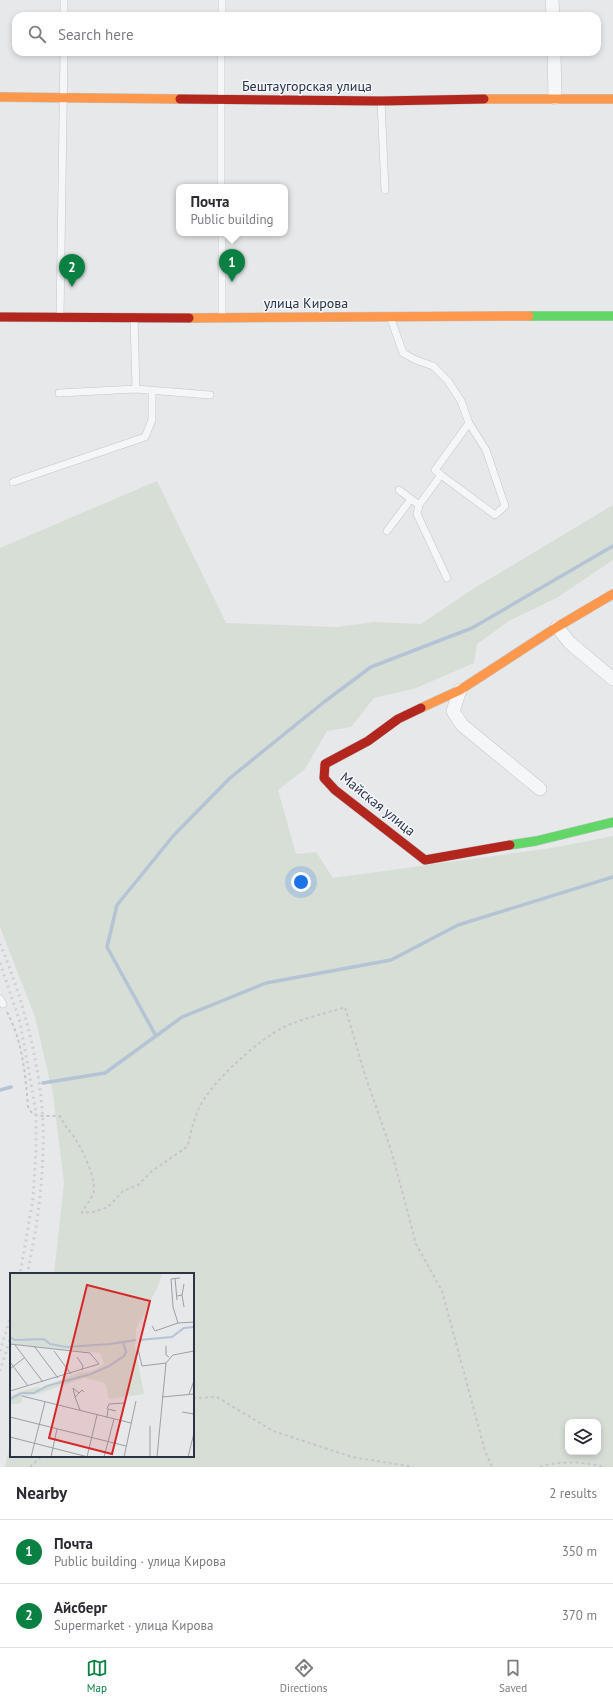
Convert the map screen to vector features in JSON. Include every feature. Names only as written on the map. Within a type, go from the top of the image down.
[{"type":"street","points":[[552,0],[553,12]]},
{"type":"street","points":[[554,56],[555,98]]},
{"type":"street","name":"Бештаугорская улица","points":[[0,97],[381,101],[555,98],[613,99]]},
{"type":"street","name":"улица Кирова","points":[[0,316],[60,318],[613,316]]},
{"type":"street","points":[[540,789],[462,725],[453,711],[460,690],[556,627],[613,594]]},
{"type":"street","points":[[556,627],[570,643],[613,679]]},
{"type":"street","name":"Майская улица","points":[[460,690],[398,719],[368,741],[325,764],[324,778],[336,790],[425,860],[536,841],[613,822]]},
{"type":"lane","points":[[64,0],[64,12]]},
{"type":"lane","points":[[222,0],[222,12]]},
{"type":"lane","points":[[60,318],[64,56]]},
{"type":"lane","points":[[221,56],[221,184]]},
{"type":"lane","points":[[381,101],[385,190]]},
{"type":"lane","points":[[222,236],[222,317]]},
{"type":"lane","points":[[391,317],[403,353],[416,360],[433,366],[448,381],[461,401],[468,423],[486,450],[499,484],[505,506],[495,515],[435,470],[468,423]]},
{"type":"lane","points":[[134,318],[136,389]]},
{"type":"lane","points":[[59,393],[136,389],[210,395]]},
{"type":"lane","points":[[13,482],[145,438],[152,420],[152,390]]},
{"type":"lane","points":[[440,475],[419,505],[417,514],[447,578]]},
{"type":"lane","points":[[399,490],[419,505]]},
{"type":"lane","points":[[387,531],[411,499]]},
{"type":"path","points":[[1,1001],[14,1025],[22,1052],[28,1106],[31,1113],[36,1116],[61,1117],[67,1129],[77,1141],[95,1181],[93,1194],[86,1203],[82,1213],[93,1212],[108,1207],[123,1191],[138,1185],[152,1171],[188,1146],[190,1135],[200,1107],[222,1076],[266,1037],[286,1027],[345,1007],[365,1075],[392,1153],[416,1244],[442,1291],[485,1451],[492,1467]]},
{"type":"path","points":[[194,1398],[217,1397],[273,1430],[352,1457],[414,1467]]},
{"type":"path","points":[[30,1467],[41,1457]]},
{"type":"path","points":[[540,1467],[553,1463],[593,1464],[606,1467]]},
{"type":"shaded area","points":[[157,481],[226,623],[337,627],[374,622],[421,624],[473,589],[613,505],[613,560],[558,597],[509,621],[477,644],[474,663],[416,688],[374,698],[351,727],[327,731],[305,769],[278,790],[296,854],[316,852],[333,878],[552,848],[613,836],[613,1467],[5,1467],[10,1444],[10,1457],[194,1457],[194,1273],[54,1273],[64,1183],[53,1094],[35,1017],[0,927],[0,548]]},
{"type":"waterway","points":[[156,1036],[107,947],[117,905],[174,835],[230,778],[324,702],[371,667],[472,628],[613,546]]},
{"type":"waterway","points":[[43,1083],[105,1073],[182,1017],[266,983],[391,960],[458,925],[613,877]]},
{"type":"waterway","points":[[0,1090],[11,1087]]},
{"type":"railway","points":[[0,944],[26,1019],[38,1073],[41,1100],[43,1151],[40,1197],[36,1228],[27,1273]]},
{"type":"railway","points":[[0,963],[20,1022],[36,1112],[36,1149],[33,1199],[20,1273]]},
{"type":"railway","points":[[0,1351],[10,1318]]},
{"type":"railway","points":[[0,1371],[10,1339]]},
{"type":"traffic: fast","points":[[529,316],[613,316]]},
{"type":"traffic: fast","points":[[510,845],[536,841],[613,822]]},
{"type":"traffic: slow","points":[[0,97],[180,99]]},
{"type":"traffic: slow","points":[[484,99],[613,99]]},
{"type":"traffic: slow","points":[[189,318],[529,316]]},
{"type":"traffic: slow","points":[[421,708],[460,690],[557,627],[613,594]]},
{"type":"traffic: jam","points":[[180,99],[381,101],[484,99]]},
{"type":"traffic: jam","points":[[0,317],[189,318]]},
{"type":"traffic: jam","points":[[421,708],[398,719],[368,741],[325,764],[324,778],[335,790],[425,860],[510,845]]},
{"type":"place","name":"Почта","points":[[232,282]]},
{"type":"place","name":"Айсберг","points":[[72,287]]}]
